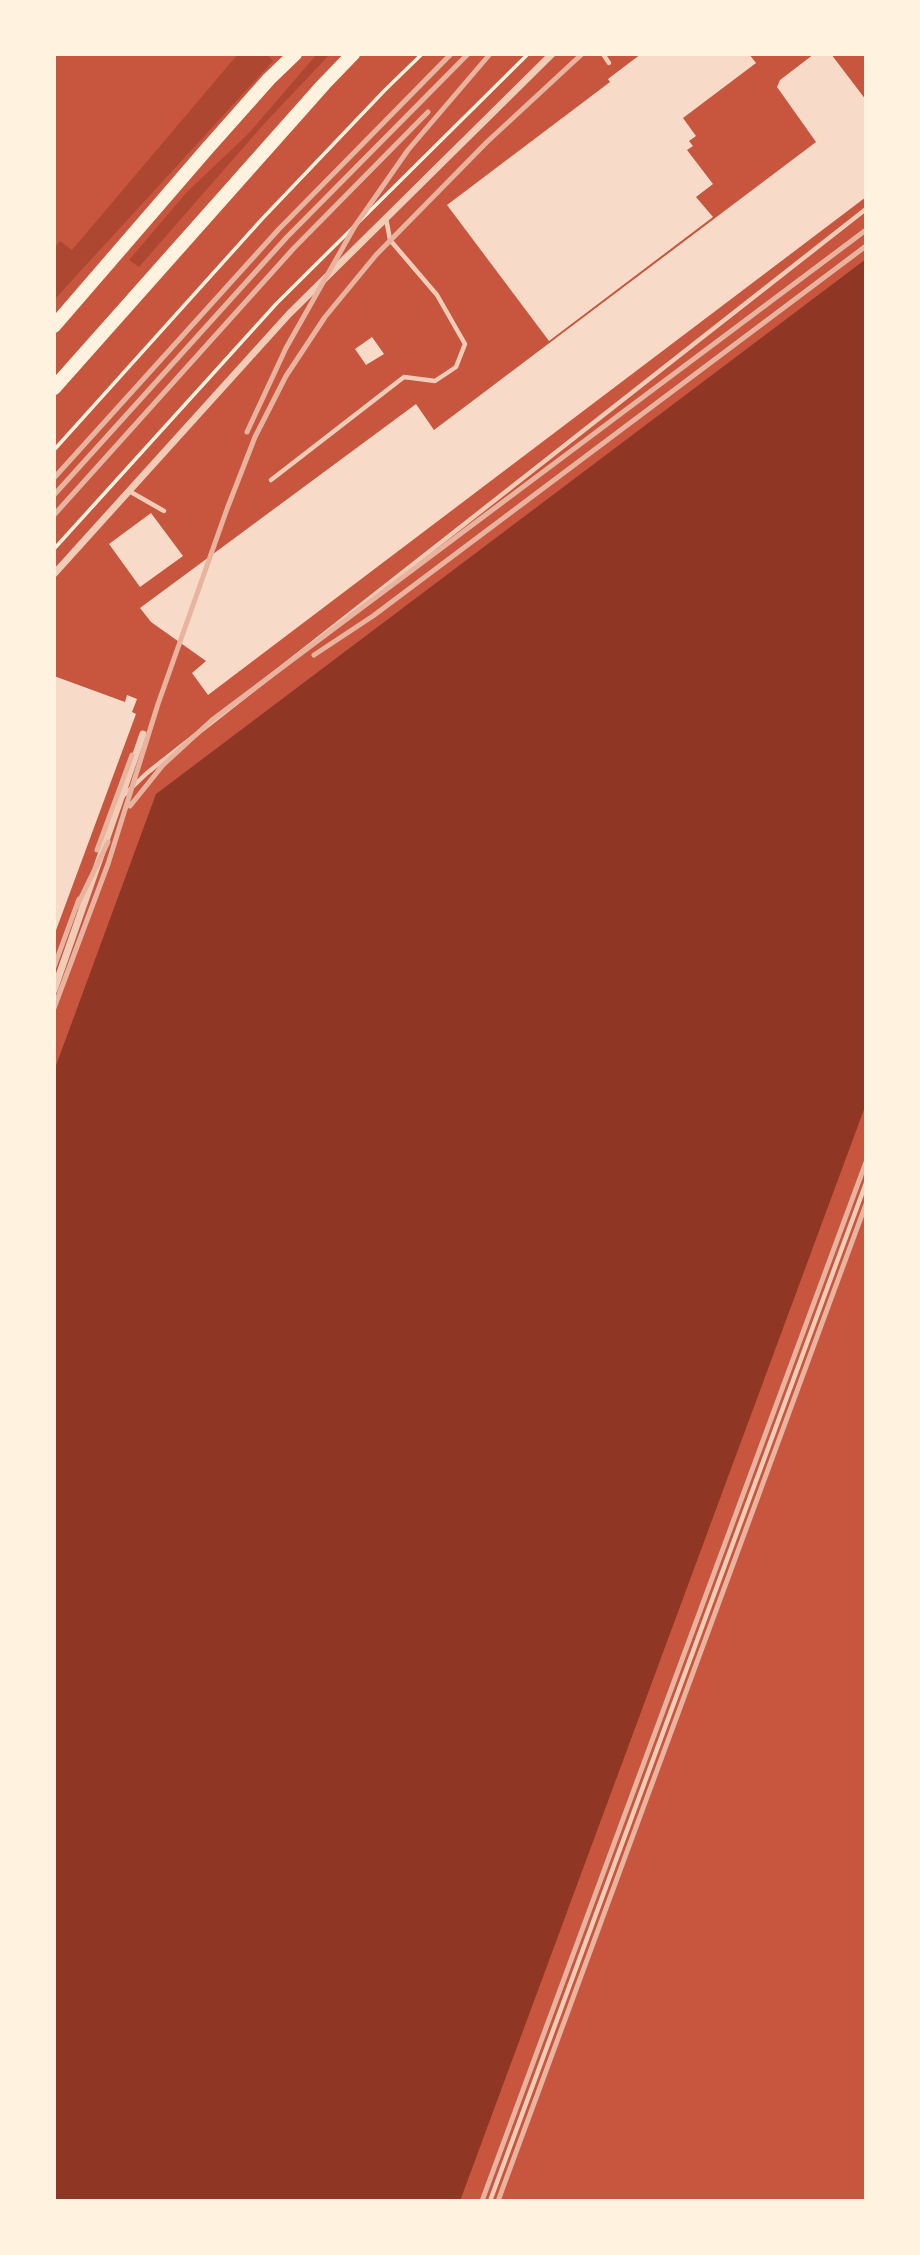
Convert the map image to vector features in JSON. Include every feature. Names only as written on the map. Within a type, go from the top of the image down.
[{"type":"highway","points":[[54,326],[206,150],[295,54]]},
{"type":"highway","points":[[54,388],[353,54]]},
{"type":"street","points":[[54,574],[289,314],[552,54]]},
{"type":"street","points":[[54,990],[143,734]]},
{"type":"lane","points":[[603,54],[609,63]]},
{"type":"lane","points":[[122,797],[158,765],[866,209]]},
{"type":"lane","points":[[271,480],[404,377],[435,381],[456,367],[465,344],[438,295],[390,240],[386,218]]},
{"type":"lane","points":[[130,491],[164,511]]},
{"type":"lane","points":[[490,2201],[866,1183]]},
{"type":"path","points":[[54,450],[262,219],[422,54]]},
{"type":"shaded area","points":[[238,54],[267,54],[273,61],[54,300],[54,248],[60,241],[72,250]]},
{"type":"shaded area","points":[[317,54],[330,54],[263,125],[139,267],[129,260],[187,192],[249,133]]},
{"type":"shaded area","points":[[866,259],[866,1104],[460,2201],[54,2201],[54,1071],[156,794]]},
{"type":"building","points":[[641,54],[749,54],[756,63],[683,118],[696,136],[689,141],[693,146],[687,150],[713,184],[696,197],[713,217],[549,341],[447,205],[610,82],[608,79]]},
{"type":"building","points":[[814,54],[831,54],[866,100],[866,197],[208,695],[192,673],[206,661],[151,622],[140,608],[416,404],[434,430],[816,142],[777,87],[780,80]]},
{"type":"building","points":[[372,337],[384,354],[366,365],[355,349]]},
{"type":"building","points":[[151,513],[183,556],[140,587],[109,544]]},
{"type":"building","points":[[54,676],[125,702],[127,695],[137,699],[132,712],[136,714],[55,933]]},
{"type":"railway","points":[[54,478],[279,229],[451,54]]},
{"type":"railway","points":[[54,495],[287,237],[468,54]]},
{"type":"railway","points":[[247,432],[286,348],[355,226],[408,150],[490,54]]},
{"type":"railway","points":[[54,1008],[108,864],[158,704],[227,509],[255,437],[286,376],[325,317],[376,255],[487,142],[582,54]]},
{"type":"railway","points":[[54,515],[294,248],[428,112]]},
{"type":"railway","points":[[130,806],[163,765],[212,720],[866,230]]},
{"type":"railway","points":[[314,655],[373,616],[866,246]]},
{"type":"railway","points":[[97,850],[132,755]]},
{"type":"railway","points":[[76,908],[108,842]]},
{"type":"railway","points":[[54,967],[79,899]]},
{"type":"railway","points":[[482,2201],[866,1162]]},
{"type":"railway","points":[[498,2201],[866,1204]]}]
